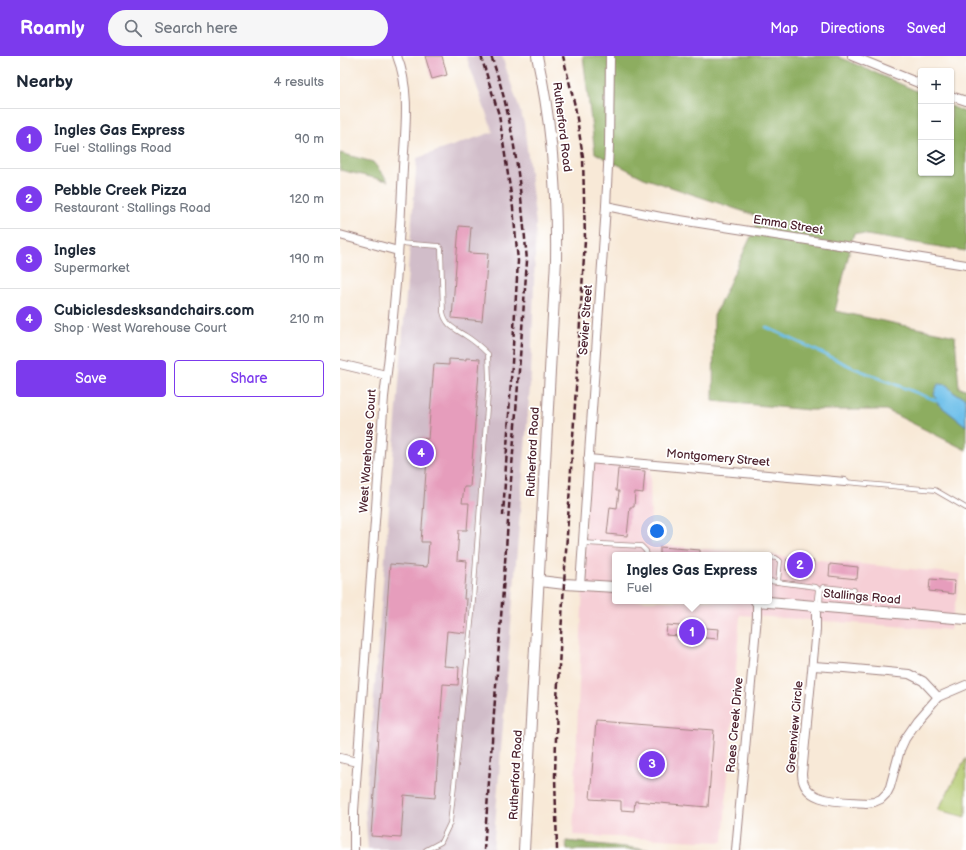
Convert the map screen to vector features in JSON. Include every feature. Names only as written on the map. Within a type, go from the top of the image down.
[{"type":"street","name":"West Warehouse Court","points":[[354,850],[354,811],[357,762],[384,396],[401,206],[406,95],[405,82],[397,56]]},
{"type":"street","name":"Rutherford Road","points":[[524,850],[540,581],[557,214],[552,141],[545,92],[537,56]]},
{"type":"street","name":"Sevier Street","points":[[580,585],[606,206],[609,146],[610,56]]},
{"type":"street","points":[[852,56],[918,83]]},
{"type":"street","points":[[954,97],[966,101]]},
{"type":"street","name":"Emma Street","points":[[606,206],[668,218],[966,265]]},
{"type":"street","points":[[340,235],[398,247]]},
{"type":"street","points":[[340,364],[386,375]]},
{"type":"street","name":"Montgomery Street","points":[[588,460],[844,482]]},
{"type":"street","points":[[540,581],[612,587]]},
{"type":"street","name":"Stallings Road","points":[[772,602],[966,619]]},
{"type":"street","name":"Raes Creek Drive","points":[[736,850],[757,604]]},
{"type":"street","name":"Greenview Circle","points":[[818,607],[802,778],[808,791],[817,797],[866,803],[874,802],[885,796],[890,787],[896,761],[905,739],[918,720],[938,697],[966,685]]},
{"type":"street","points":[[812,666],[909,674],[923,681],[938,697]]},
{"type":"street","points":[[340,758],[357,762]]},
{"type":"lane","points":[[398,247],[439,246],[441,249],[444,318],[452,327],[470,339],[488,354],[489,380],[472,614],[450,823],[441,842],[426,850]]},
{"type":"lane","points":[[844,482],[935,490],[966,508]]},
{"type":"lane","points":[[583,543],[641,546],[646,552]]},
{"type":"lane","points":[[772,557],[780,561],[778,582]]},
{"type":"lane","points":[[772,581],[816,587],[818,589],[818,607]]},
{"type":"lane","points":[[818,607],[821,589],[823,587],[854,590]]},
{"type":"shaded area","points":[[466,56],[502,56],[524,123],[536,224],[531,374],[493,850],[368,850],[365,808],[417,158],[493,132]]},
{"type":"shaded area","points":[[588,459],[650,465],[651,544],[736,552],[612,552],[612,604],[772,604],[772,555],[961,574],[950,630],[740,615],[723,842],[573,835]]},
{"type":"green space","points":[[583,56],[837,56],[918,92],[918,176],[954,176],[954,107],[966,113],[966,251],[854,233],[835,311],[955,336],[959,388],[966,389],[966,450],[886,410],[809,410],[713,401],[714,316],[760,217],[644,178],[595,153]]},
{"type":"green space","points":[[340,153],[373,162],[388,181],[340,170]]},
{"type":"green space","points":[[966,758],[966,817],[938,810]]},
{"type":"green space","points":[[566,841],[653,850],[567,850]]},
{"type":"water","points":[[938,384],[947,385],[954,393],[966,398],[966,426],[938,404],[934,394]]},
{"type":"building","points":[[425,56],[442,56],[447,75],[432,79]]},
{"type":"building","points":[[459,226],[471,227],[469,253],[488,254],[482,321],[452,318]]},
{"type":"building","points":[[466,358],[480,359],[470,487],[464,487],[462,503],[469,503],[467,530],[459,530],[457,560],[467,561],[464,599],[467,599],[465,633],[447,631],[444,666],[459,667],[458,685],[443,684],[435,798],[404,795],[401,838],[371,836],[390,564],[427,567],[429,542],[421,542],[427,458],[420,457],[422,438],[428,439],[434,364],[449,365],[449,359],[466,360]]},
{"type":"building","points":[[618,469],[645,471],[643,493],[635,492],[634,507],[630,507],[627,536],[607,534],[610,507],[617,508],[619,491],[616,491]]},
{"type":"building","points":[[660,547],[700,550],[700,552],[660,552]]},
{"type":"building","points":[[787,559],[814,561],[812,572],[786,570]]},
{"type":"building","points":[[830,564],[858,567],[857,579],[829,576]]},
{"type":"building","points":[[930,579],[955,581],[954,594],[929,591]]},
{"type":"building","points":[[667,625],[719,629],[718,639],[666,635]]},
{"type":"building","points":[[596,721],[714,730],[708,807],[635,801],[634,811],[621,810],[621,801],[590,799]]},
{"type":"waterway","points":[[766,327],[854,368],[940,402]]},
{"type":"railway","points":[[481,56],[499,115],[513,208],[518,261],[503,516]]},
{"type":"railway","points":[[484,850],[527,261],[516,157],[506,106],[491,56]]},
{"type":"railway","points":[[557,850],[555,776],[557,699],[585,240],[583,157],[575,106],[563,56]]},
{"type":"place","name":"Cubiclesdesksandchairs.com","points":[[421,453]]},
{"type":"place","name":"Pebble Creek Pizza","points":[[800,565]]},
{"type":"place","name":"Ingles Gas Express","points":[[692,632]]},
{"type":"place","name":"Ingles","points":[[652,764]]}]
